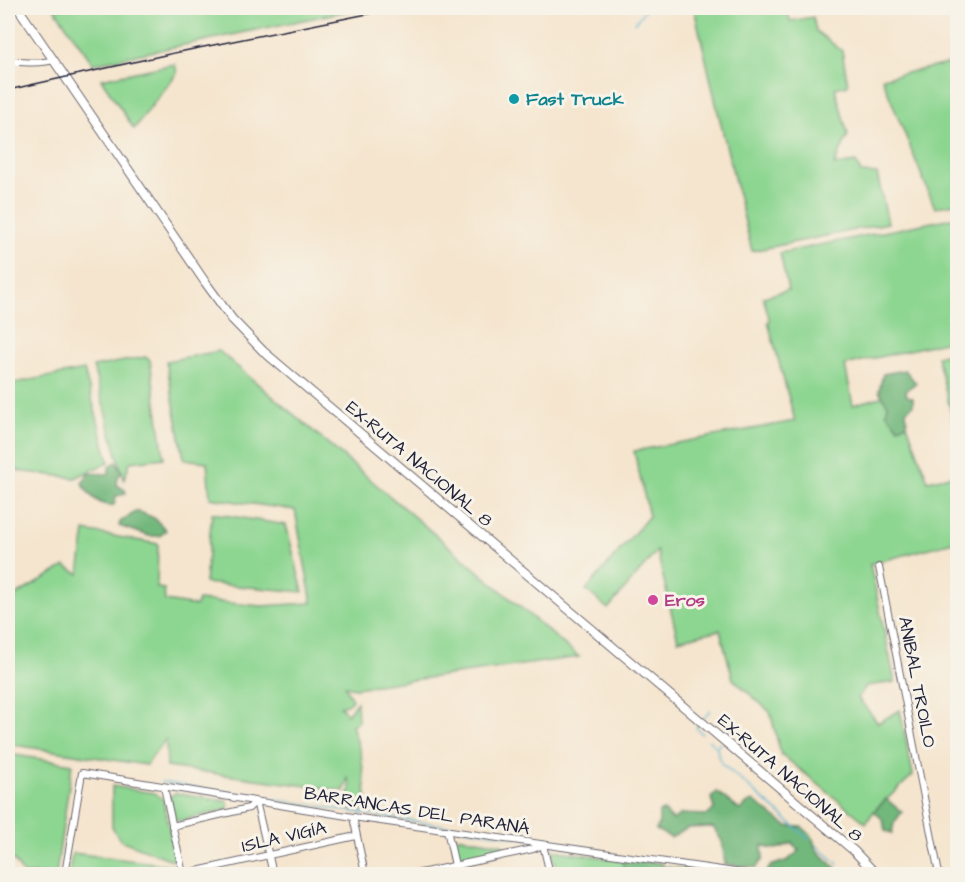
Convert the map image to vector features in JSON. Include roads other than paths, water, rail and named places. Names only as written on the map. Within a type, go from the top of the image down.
[{"type":"main road","name":"EX-RUTA NACIONAL 8","points":[[18,8],[205,282],[232,319],[263,351],[854,851],[876,874]]},
{"type":"street","points":[[8,62],[53,60]]},
{"type":"street","name":"ANIBAL TROILO","points":[[879,567],[939,874]]},
{"type":"street","name":"BARRANCAS DEL PARANÁ","points":[[65,874],[82,773],[352,817],[749,874]]},
{"type":"street","points":[[164,787],[183,874]]},
{"type":"street","points":[[172,826],[249,808],[256,801]]},
{"type":"street","points":[[256,801],[273,874]]},
{"type":"street","points":[[352,817],[365,874]]},
{"type":"street","points":[[447,830],[457,874]]},
{"type":"street","name":"ISLA VIGÍA","points":[[183,874],[356,836]]},
{"type":"street","points":[[416,874],[543,845],[550,874]]},
{"type":"waterway","points":[[635,23],[646,8]]},
{"type":"waterway","points":[[704,718],[710,711]]},
{"type":"waterway","points":[[698,725],[696,727],[702,734]]},
{"type":"waterway","points":[[725,735],[730,729]]},
{"type":"waterway","points":[[709,740],[715,746]]},
{"type":"waterway","points":[[720,743],[717,747],[722,764],[809,839]]},
{"type":"waterway","points":[[161,782],[602,850]]},
{"type":"waterway","points":[[816,845],[838,864]]},
{"type":"waterway","points":[[844,870],[848,874]]},
{"type":"waterway","points":[[749,871],[769,874]]},
{"type":"railway","points":[[8,90],[174,53],[397,8]]},
{"type":"place","name":"Fast Truck","points":[[514,99]]},
{"type":"place","name":"Eros","points":[[653,600]]}]
